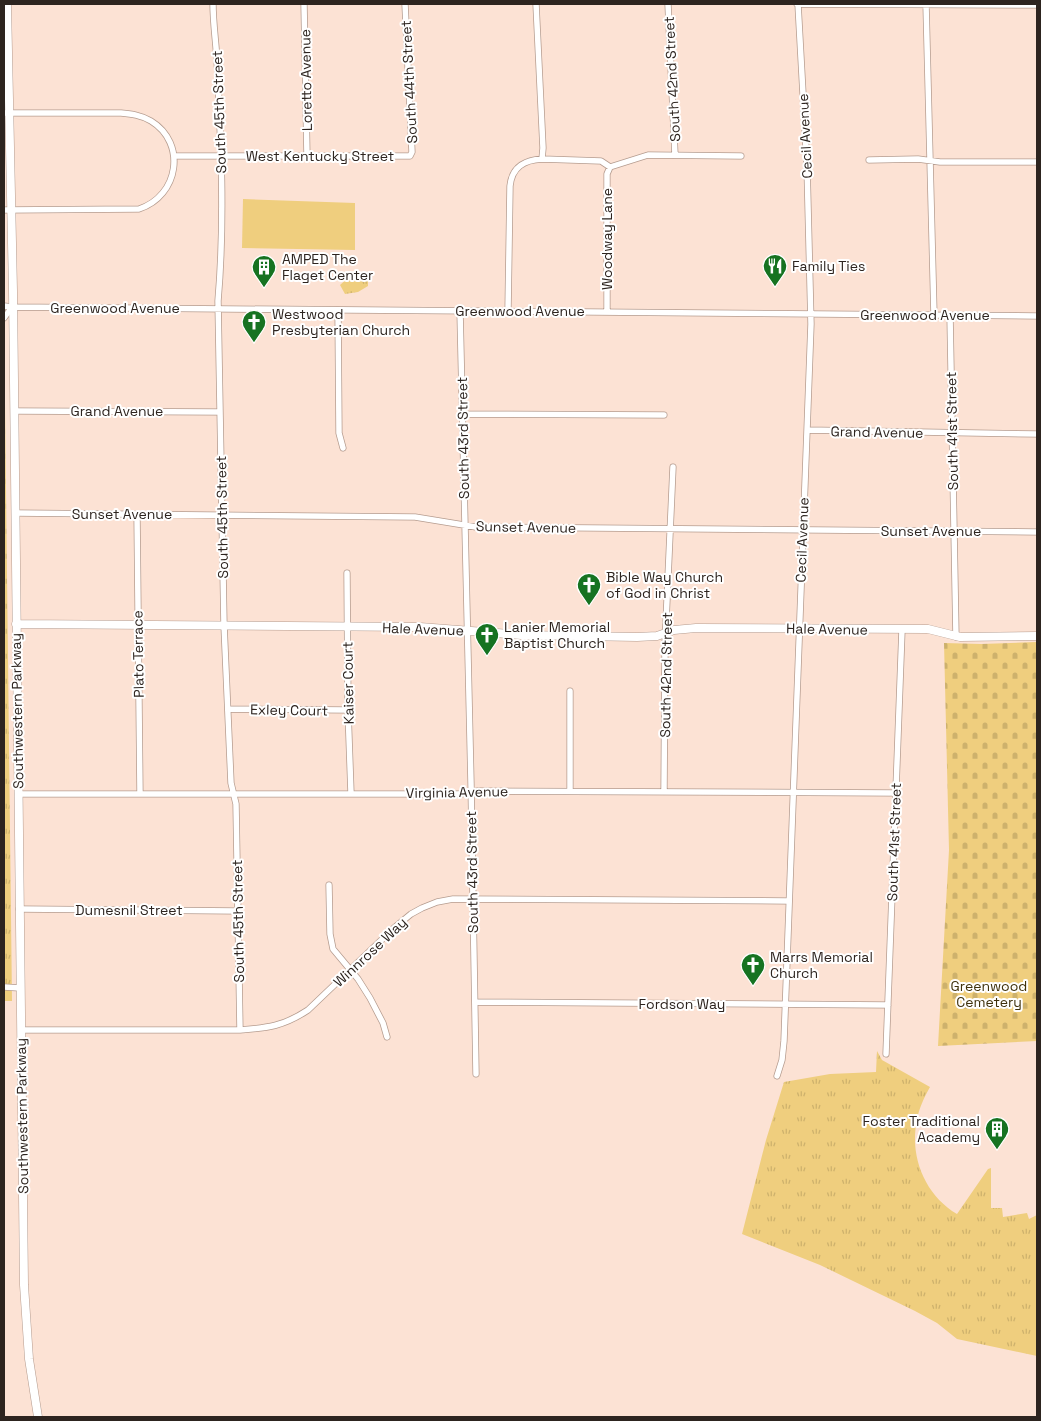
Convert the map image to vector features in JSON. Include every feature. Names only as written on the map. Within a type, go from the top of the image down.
[{"type":"street","name":"Southwestern Parkway","points":[[7,4],[8,306],[14,410],[24,1310],[38,1417]]},
{"type":"street","name":"South 45th Street","points":[[213,4],[217,60],[222,254],[218,309],[224,625],[231,783],[236,804],[240,1030]]},
{"type":"street","name":"Loretto Avenue","points":[[304,4],[307,156]]},
{"type":"street","name":"South 44th Street","points":[[404,4],[412,152],[410,156],[405,156]]},
{"type":"street","points":[[536,4],[542,159]]},
{"type":"street","name":"South 42nd Street","points":[[668,4],[675,155]]},
{"type":"street","points":[[798,4],[1037,5]]},
{"type":"street","name":"Cecil Avenue","points":[[777,1076],[782,1060],[810,314],[807,159],[798,4]]},
{"type":"street","points":[[926,4],[934,315]]},
{"type":"street","points":[[6,112],[112,113],[139,116],[152,121],[162,130],[175,156],[174,171],[166,190],[160,198],[146,207],[133,210],[7,210]]},
{"type":"street","points":[[508,311],[510,186],[511,178],[516,169],[526,162],[542,159],[601,161],[610,167],[644,155],[741,156]]},
{"type":"street","name":"West Kentucky Street","points":[[175,156],[405,156]]},
{"type":"street","points":[[869,160],[918,159],[930,161],[1037,162]]},
{"type":"street","name":"Woodway Lane","points":[[607,312],[607,174],[610,167]]},
{"type":"street","points":[[4,318],[8,306]]},
{"type":"street","name":"Greenwood Avenue","points":[[8,306],[1037,316]]},
{"type":"street","points":[[338,310],[340,433],[343,448]]},
{"type":"street","name":"South 43rd Street","points":[[460,311],[476,1074]]},
{"type":"street","name":"South 41st Street","points":[[950,315],[956,637]]},
{"type":"street","name":"Grand Avenue","points":[[14,410],[220,412]]},
{"type":"street","points":[[462,414],[664,415]]},
{"type":"street","name":"Grand Avenue","points":[[807,430],[1037,434]]},
{"type":"street","name":"South 42nd Street","points":[[664,792],[666,633],[673,467]]},
{"type":"street","name":"Sunset Avenue","points":[[15,514],[415,517],[476,527],[1037,532]]},
{"type":"street","name":"Plato Terrace","points":[[137,514],[140,794]]},
{"type":"street","name":"Kaiser Court","points":[[347,573],[351,793]]},
{"type":"street","name":"Hale Avenue","points":[[16,624],[420,627],[521,636],[599,637],[647,637],[674,630],[696,628],[928,629],[956,637],[1037,636]]},
{"type":"street","name":"South 41st Street","points":[[886,1054],[902,630]]},
{"type":"street","points":[[570,691],[570,791]]},
{"type":"street","name":"Exley Court","points":[[229,709],[348,710]]},
{"type":"street","name":"Virginia Avenue","points":[[18,794],[461,794],[478,790],[896,793]]},
{"type":"street","points":[[330,885],[331,942],[335,954],[370,998],[382,1023],[386,1037]]},
{"type":"street","name":"Winnrose Way","points":[[21,1030],[240,1030],[272,1027],[296,1018],[317,1002],[411,914],[436,902],[453,899],[788,901]]},
{"type":"street","name":"Dumesnil Street","points":[[19,909],[238,911]]},
{"type":"street","points":[[4,988],[20,988]]},
{"type":"street","name":"Fordson Way","points":[[475,1002],[888,1005]]},
{"type":"green space","points":[[243,199],[355,203],[355,250],[242,248]]},
{"type":"green space","points":[[349,277],[353,281],[365,277],[368,281],[368,286],[358,292],[345,294],[340,285]]},
{"type":"green space","points":[[4,317],[12,1001],[4,1001]]},
{"type":"green space","name":"Greenwood Cemetery","points":[[1037,642],[1037,1041],[938,1046],[949,850],[944,643]]},
{"type":"green space","points":[[877,1051],[882,1060],[930,1087],[918,1116],[915,1147],[922,1173],[936,1196],[957,1214],[988,1169],[991,1168],[991,1208],[1002,1208],[1003,1217],[1027,1213],[1029,1219],[1037,1215],[1037,1356],[957,1339],[937,1323],[915,1311],[820,1265],[742,1234],[766,1140],[784,1082],[830,1074],[876,1072]]},
{"type":"place","name":"Family Ties","points":[[775,287]]},
{"type":"place","name":"AMPED The Flaget Center","points":[[264,288]]},
{"type":"place","name":"Westwood Presbyterian Church","points":[[254,343]]},
{"type":"place","name":"Bible Way Church of God in Christ","points":[[589,606]]},
{"type":"place","name":"Lanier Memorial Baptist Church","points":[[487,656]]},
{"type":"place","name":"Marrs Memorial Church","points":[[753,986]]},
{"type":"place","name":"Foster Traditional Academy","points":[[997,1150]]}]
